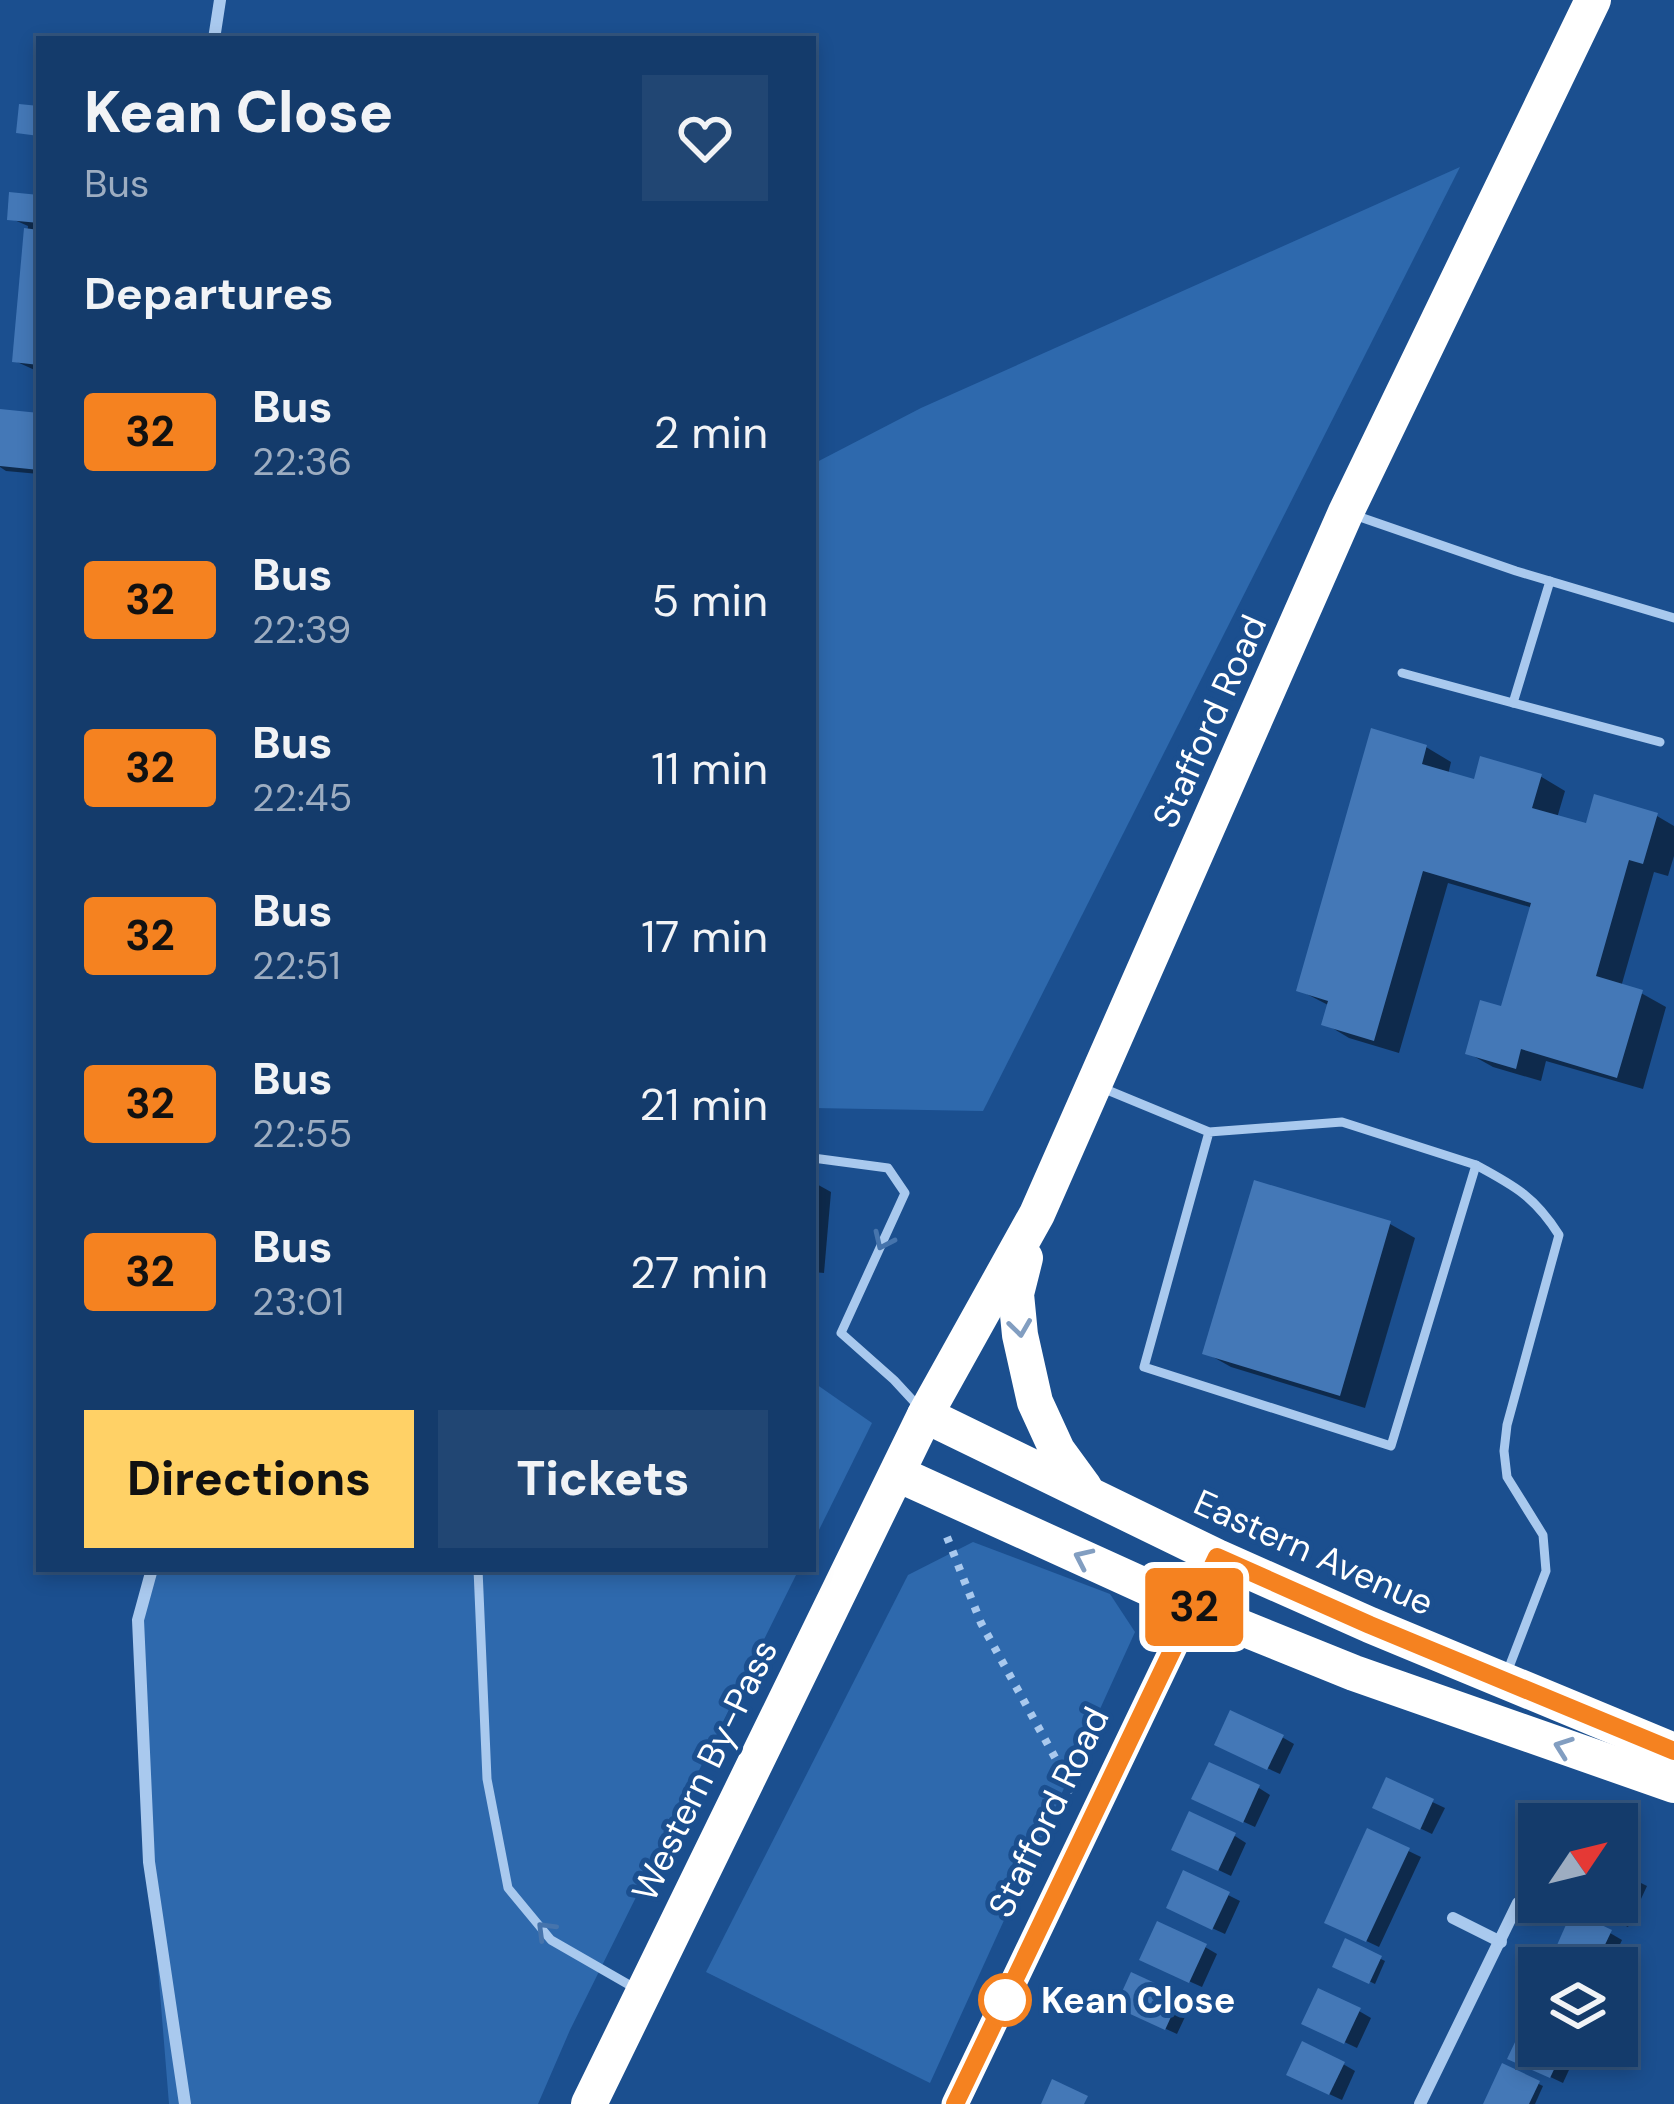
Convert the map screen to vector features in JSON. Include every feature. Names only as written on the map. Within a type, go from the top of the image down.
[{"type":"highway","name":"Stafford Road","points":[[898,1474],[1037,1214],[1346,512],[1594,0]]},
{"type":"highway","points":[[1037,1214],[1016,1294],[1020,1335],[1044,1425],[1072,1474],[1091,1495]]},
{"type":"highway","name":"Eastern Avenue","points":[[926,1415],[1217,1557],[1674,1751]]},
{"type":"highway","points":[[898,1474],[1193,1608],[1354,1673],[1674,1785]]},
{"type":"highway","name":"Western By-Pass","points":[[589,2104],[898,1474]]},
{"type":"street","points":[[214,36],[220,0]]},
{"type":"street","name":"Stafford Road","points":[[955,2104],[1217,1557]]},
{"type":"street","points":[[151,1572],[138,1620],[148,1847],[185,2104]]},
{"type":"street","points":[[1420,2104],[1518,1903]]},
{"type":"street","points":[[1454,1918],[1501,1942]]},
{"type":"lane","points":[[1346,512],[1674,617]]},
{"type":"lane","points":[[1514,704],[1550,581]]},
{"type":"lane","points":[[1402,673],[1660,742]]},
{"type":"lane","points":[[1095,1085],[1209,1132],[1342,1122],[1476,1165],[1514,1185],[1542,1209],[1559,1235],[1504,1451],[1508,1477],[1543,1535],[1546,1571],[1504,1680]]},
{"type":"lane","points":[[1209,1132],[1144,1367],[1391,1446],[1476,1165]]},
{"type":"lane","points":[[816,1158],[888,1168],[905,1193],[841,1333],[926,1415]]},
{"type":"lane","points":[[478,1572],[487,1779],[508,1888],[551,1940],[643,1992]]},
{"type":"path","points":[[946,1533],[981,1623],[1076,1795],[1088,1827]]},
{"type":"shaded area","points":[[1460,167],[983,1111],[816,1108],[816,462],[921,408]]},
{"type":"shaded area","points":[[816,1384],[872,1423],[816,1536]]},
{"type":"shaded area","points":[[973,1542],[1110,1594],[1135,1632],[930,2083],[706,1972],[908,1575]]},
{"type":"shaded area","points":[[157,1572],[798,1572],[570,2030],[538,2104],[169,2104],[147,1833],[138,1620]]},
{"type":"building","points":[[19,104],[36,106],[36,136],[16,133]]},
{"type":"building","points":[[9,192],[36,195],[36,223],[7,220]]},
{"type":"building","points":[[24,228],[36,230],[36,365],[12,362]]},
{"type":"building","points":[[0,409],[36,413],[36,470],[0,466]]},
{"type":"building","points":[[1371,728],[1427,745],[1422,764],[1474,779],[1480,756],[1542,774],[1532,808],[1586,823],[1594,794],[1658,813],[1643,864],[1629,860],[1596,976],[1643,990],[1617,1078],[1521,1049],[1516,1069],[1465,1054],[1480,1000],[1501,1006],[1531,903],[1423,871],[1374,1041],[1321,1025],[1328,1001],[1296,991]]},
{"type":"building","points":[[1254,1180],[1391,1221],[1340,1396],[1202,1354]]},
{"type":"building","points":[[1230,1710],[1284,1735],[1267,1770],[1214,1745]]},
{"type":"building","points":[[1209,1762],[1260,1785],[1243,1823],[1191,1799]]},
{"type":"building","points":[[1386,1777],[1434,1799],[1420,1830],[1372,1808]]},
{"type":"building","points":[[1189,1811],[1236,1833],[1218,1871],[1171,1850]]},
{"type":"building","points":[[1367,1828],[1410,1848],[1366,1942],[1324,1923]]},
{"type":"building","points":[[1183,1870],[1230,1892],[1212,1930],[1166,1908]]},
{"type":"building","points":[[1157,1921],[1207,1944],[1189,1983],[1139,1960]]},
{"type":"building","points":[[1567,1923],[1597,1923],[1612,1930],[1604,1947],[1556,1947]]},
{"type":"building","points":[[1345,1938],[1382,1956],[1369,1984],[1332,1967]]},
{"type":"building","points":[[1131,1972],[1181,1995],[1165,2030],[1115,2007]]},
{"type":"building","points":[[1318,1988],[1361,2008],[1344,2044],[1301,2024]]},
{"type":"building","points":[[1518,2036],[1518,2064],[1507,2059]]},
{"type":"building","points":[[1302,2041],[1345,2062],[1329,2095],[1286,2075]]},
{"type":"building","points":[[1502,2063],[1540,2081],[1529,2104],[1483,2104]]},
{"type":"building","points":[[1525,2067],[1555,2067],[1550,2078]]},
{"type":"building","points":[[1052,2079],[1088,2096],[1084,2104],[1041,2104]]},
{"type":"bus line","name":"32","points":[[955,2104],[1217,1557],[1674,1751]]},
{"type":"place","name":"Kean Close","points":[[1005,2000]]}]
